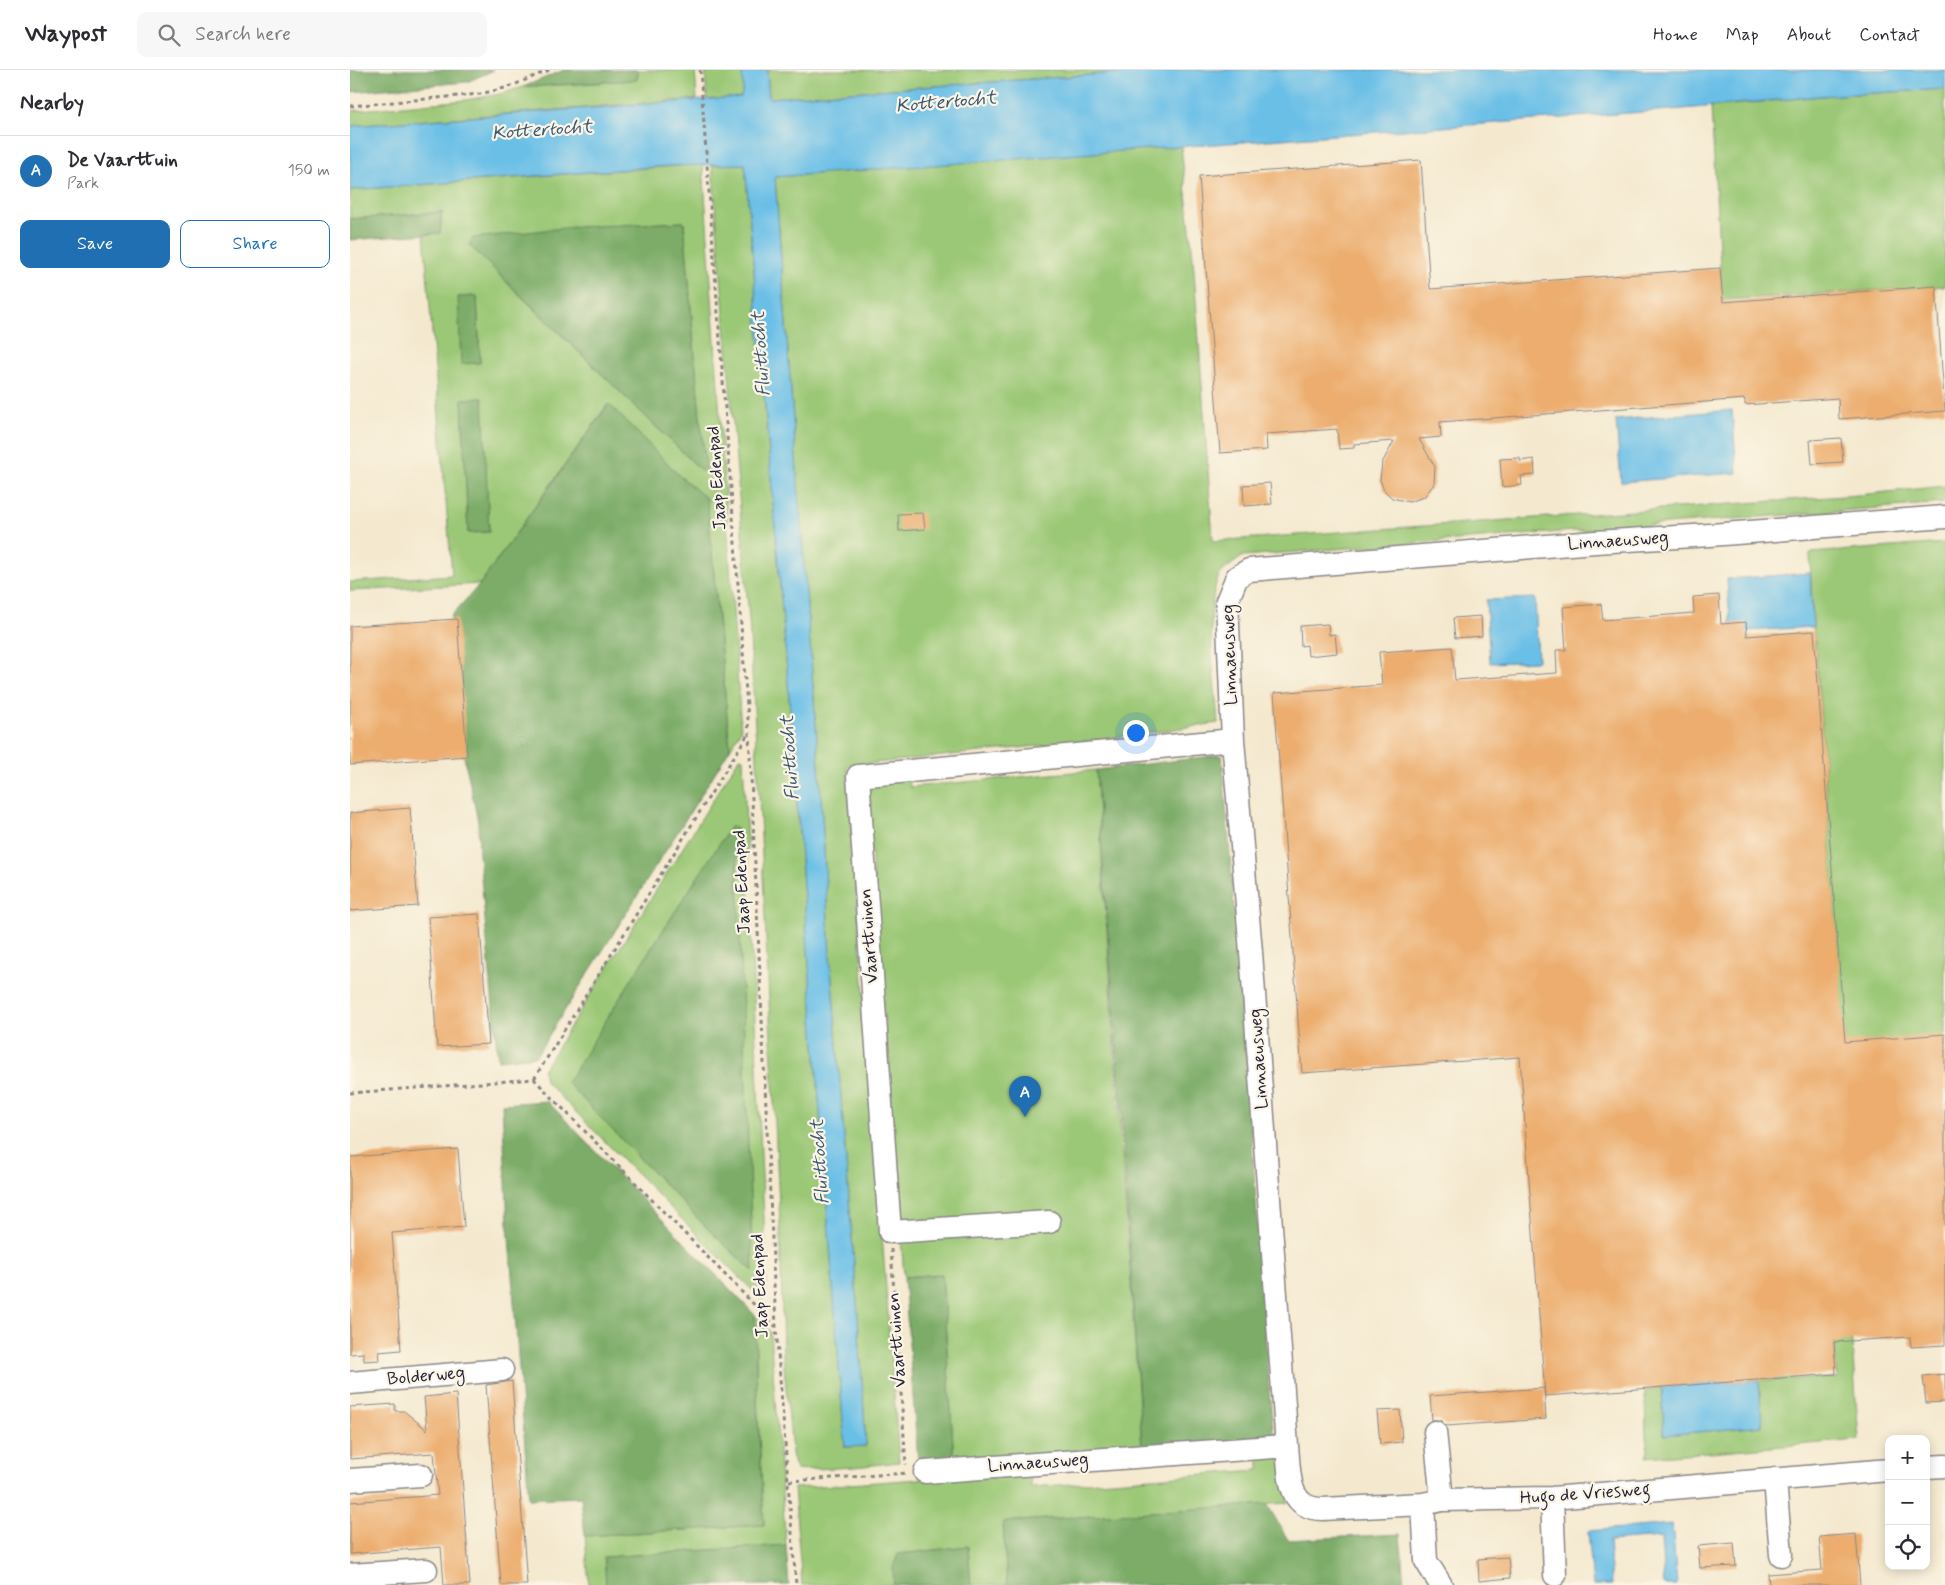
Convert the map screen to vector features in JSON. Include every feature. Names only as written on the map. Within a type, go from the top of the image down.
[{"type":"street","name":"Linnaeusweg","points":[[1291,1487],[1252,952],[1233,740],[1226,601],[1236,577],[1249,570],[1595,542],[1945,517]]},
{"type":"street","name":"Vaarttuinen","points":[[890,1232],[858,776],[1233,740]]},
{"type":"street","points":[[890,1232],[1049,1222]]},
{"type":"street","name":"Bolderweg","points":[[350,1383],[502,1370]]},
{"type":"street","points":[[1435,1432],[1432,1502],[1426,1560],[1441,1585]]},
{"type":"street","name":"Linnaeusweg","points":[[916,1473],[1287,1446]]},
{"type":"street","points":[[1930,1467],[1945,1466]]},
{"type":"street","name":"Hugo de Vriesweg","points":[[1291,1487],[1298,1500],[1309,1507],[1317,1509],[1432,1502],[1552,1498],[1885,1470]]},
{"type":"street","points":[[350,1480],[421,1475]]},
{"type":"street","points":[[1774,1479],[1781,1555]]},
{"type":"street","points":[[1552,1498],[1555,1575]]},
{"type":"street","points":[[350,1575],[426,1570]]},
{"type":"path","points":[[350,106],[480,94],[509,87],[549,70]]},
{"type":"path","name":"Jaap Edenpad","points":[[700,70],[710,177],[748,733],[776,1327],[796,1585]]},
{"type":"path","points":[[534,1079],[748,733]]},
{"type":"path","points":[[350,1093],[534,1079]]},
{"type":"path","points":[[534,1079],[776,1327]]},
{"type":"path","name":"Vaarttuinen","points":[[890,1232],[916,1473]]},
{"type":"path","points":[[789,1481],[916,1473]]},
{"type":"green space","points":[[350,70],[494,70],[467,82],[350,92]]},
{"type":"green space","points":[[564,70],[638,70],[637,80],[523,87]]},
{"type":"green space","points":[[638,70],[695,70],[697,99],[350,126],[350,111],[466,100],[500,94],[523,87],[599,83],[638,76]]},
{"type":"green space","points":[[705,70],[742,70],[744,89],[742,97],[707,100]]},
{"type":"green space","points":[[767,70],[1159,70],[769,98]]},
{"type":"green space","points":[[1945,89],[1945,286],[1722,300],[1711,107],[1821,96]]},
{"type":"green space","points":[[1181,146],[1193,258],[1213,541],[1858,495],[1945,486],[1945,503],[1243,556],[1222,572],[1216,584],[1213,601],[1211,621],[1218,723],[1095,740],[847,766],[899,1462],[855,1467],[796,1470],[793,1462],[783,1355],[780,1224],[749,619],[712,165],[745,164],[787,670],[845,1447],[866,1446],[858,1315],[830,955],[820,780],[775,177]]},
{"type":"green space","points":[[703,164],[741,730],[730,749],[707,499],[681,477],[608,404],[480,584],[350,591],[350,582],[452,575],[424,235],[440,233],[442,212],[350,219],[350,190]],"holes":[[[684,222],[700,419],[706,469],[703,472],[499,275],[648,224]],[[477,296],[480,363],[458,297]],[[482,398],[489,532],[468,533],[462,400]]]},
{"type":"green space","points":[[442,212],[440,233],[350,240],[350,219]]},
{"type":"green space","points":[[684,222],[700,419],[706,469],[703,472],[469,245],[473,238],[574,227]]},
{"type":"green space","points":[[477,296],[480,363],[461,364],[458,297]]},
{"type":"green space","points":[[483,398],[489,532],[468,533],[462,399]]},
{"type":"green space","points":[[609,404],[681,477],[707,499],[730,749],[536,1056],[498,1060],[479,855],[478,821],[463,752],[451,616],[480,584]]},
{"type":"green space","points":[[1945,543],[1945,1035],[1830,1044],[1859,1440],[1646,1457],[1648,1451],[1645,1391],[1662,1387],[1664,1435],[1762,1426],[1759,1380],[1837,1378],[1809,1028],[1843,1025],[1813,627],[1810,553]]},
{"type":"green space","points":[[1222,755],[1248,1084],[1269,1390],[1274,1435],[1262,1440],[1142,1448],[1121,1108],[1096,770]]},
{"type":"green space","points":[[740,757],[743,758],[766,1296],[761,1299],[545,1081],[543,1070]],"holes":[[[732,826],[736,828],[752,1270],[715,1236],[636,1155],[643,961]]]},
{"type":"green space","points":[[908,768],[910,787],[1096,770],[1142,1448],[954,1460],[942,1274],[904,1277],[865,772]]},
{"type":"green space","points":[[731,826],[736,828],[753,1271],[715,1236],[567,1083],[643,961]]},
{"type":"green space","points":[[547,1101],[755,1315],[757,1400],[764,1525],[585,1536],[581,1497],[529,1499],[508,1224],[502,1104]]},
{"type":"green space","points":[[942,1274],[954,1460],[918,1462],[904,1277]]},
{"type":"green space","points":[[755,1315],[770,1332],[786,1545],[605,1557],[606,1585],[589,1585],[585,1536],[764,1525],[757,1400]]},
{"type":"green space","points":[[1259,1453],[1280,1456],[1288,1503],[1003,1522],[1007,1585],[802,1585],[794,1488],[1030,1471],[1031,1487],[1259,1470]]},
{"type":"green space","points":[[1267,1504],[1288,1540],[1400,1534],[1404,1585],[1007,1585],[1003,1522]]},
{"type":"green space","points":[[786,1545],[789,1585],[606,1585],[604,1557]]},
{"type":"green space","points":[[968,1546],[971,1585],[894,1585],[893,1568],[898,1554]]},
{"type":"water","points":[[742,70],[767,70],[769,98],[1159,70],[1945,70],[1945,89],[1821,96],[1683,109],[775,177],[820,780],[830,955],[858,1315],[866,1446],[845,1447],[787,670],[745,164],[670,166],[350,190],[350,126],[741,97],[743,89]]},
{"type":"water","points":[[1732,410],[1737,473],[1621,482],[1616,420]]},
{"type":"water","points":[[1810,573],[1813,627],[1731,632],[1727,579]]},
{"type":"water","points":[[1535,598],[1538,661],[1490,663],[1486,600]]},
{"type":"water","points":[[1759,1380],[1762,1426],[1664,1435],[1662,1387]]},
{"type":"water","points":[[1672,1524],[1677,1585],[1664,1585],[1661,1537],[1609,1541],[1612,1585],[1593,1585],[1588,1531]]},
{"type":"building","points":[[1421,160],[1430,289],[1720,268],[1723,302],[1936,286],[1945,411],[1839,419],[1838,398],[1745,405],[1745,399],[1440,422],[1441,437],[1419,439],[1435,467],[1434,484],[1424,497],[1409,502],[1392,498],[1384,490],[1380,480],[1382,463],[1394,441],[1354,444],[1354,448],[1339,449],[1337,429],[1266,434],[1267,450],[1220,453],[1199,176]]},
{"type":"building","points":[[1841,438],[1843,462],[1812,464],[1810,440]]},
{"type":"building","points":[[1520,458],[1520,461],[1534,459],[1535,475],[1521,476],[1522,485],[1502,487],[1500,459]]},
{"type":"building","points":[[1270,483],[1272,504],[1244,506],[1243,485]]},
{"type":"building","points":[[923,513],[925,529],[899,531],[898,514]]},
{"type":"building","points":[[1719,595],[1721,624],[1746,622],[1747,636],[1814,631],[1845,1042],[1945,1034],[1945,1345],[1911,1347],[1910,1337],[1834,1342],[1836,1374],[1545,1396],[1520,1057],[1302,1073],[1274,693],[1382,685],[1379,652],[1452,647],[1455,680],[1557,673],[1556,650],[1566,650],[1563,607],[1601,604],[1603,620],[1694,613],[1693,597]]},
{"type":"building","points":[[1481,616],[1482,636],[1455,638],[1453,618]]},
{"type":"building","points":[[457,619],[467,756],[350,765],[350,626]]},
{"type":"building","points":[[1328,624],[1329,635],[1335,634],[1337,653],[1308,656],[1307,645],[1301,646],[1300,626]]},
{"type":"building","points":[[410,808],[418,906],[350,911],[350,813]]},
{"type":"building","points":[[479,914],[489,1044],[437,1047],[428,917]]},
{"type":"building","points":[[458,1149],[464,1227],[392,1233],[401,1350],[379,1352],[380,1360],[364,1361],[364,1353],[350,1354],[350,1157]]},
{"type":"building","points":[[1945,1374],[1945,1402],[1926,1403],[1923,1376]]},
{"type":"building","points":[[512,1381],[527,1585],[501,1585],[486,1385]]},
{"type":"building","points":[[1544,1388],[1546,1419],[1446,1426],[1440,1420],[1432,1420],[1430,1396]]},
{"type":"building","points":[[456,1394],[470,1585],[444,1585],[441,1547],[350,1554],[350,1502],[438,1495],[434,1453],[350,1459],[350,1407],[395,1404],[395,1411],[404,1411],[427,1430],[424,1397]]},
{"type":"building","points":[[1400,1410],[1402,1442],[1380,1444],[1377,1411]]},
{"type":"building","points":[[1856,1534],[1860,1585],[1769,1585],[1768,1574],[1822,1570],[1819,1537]]},
{"type":"building","points":[[1734,1543],[1736,1566],[1700,1568],[1698,1546]]},
{"type":"building","points":[[1508,1557],[1510,1578],[1479,1581],[1478,1559]]},
{"type":"place","name":"De Vaarttuin","points":[[1025,1117]]},
{"type":"water label","name":"Kottertocht","points":[[946,102]]},
{"type":"water label","name":"Kottertocht","points":[[542,130]]},
{"type":"water label","name":"Fluittocht","points":[[761,354]]},
{"type":"water label","name":"Fluittocht","points":[[790,758]]},
{"type":"water label","name":"Fluittocht","points":[[820,1162]]}]
